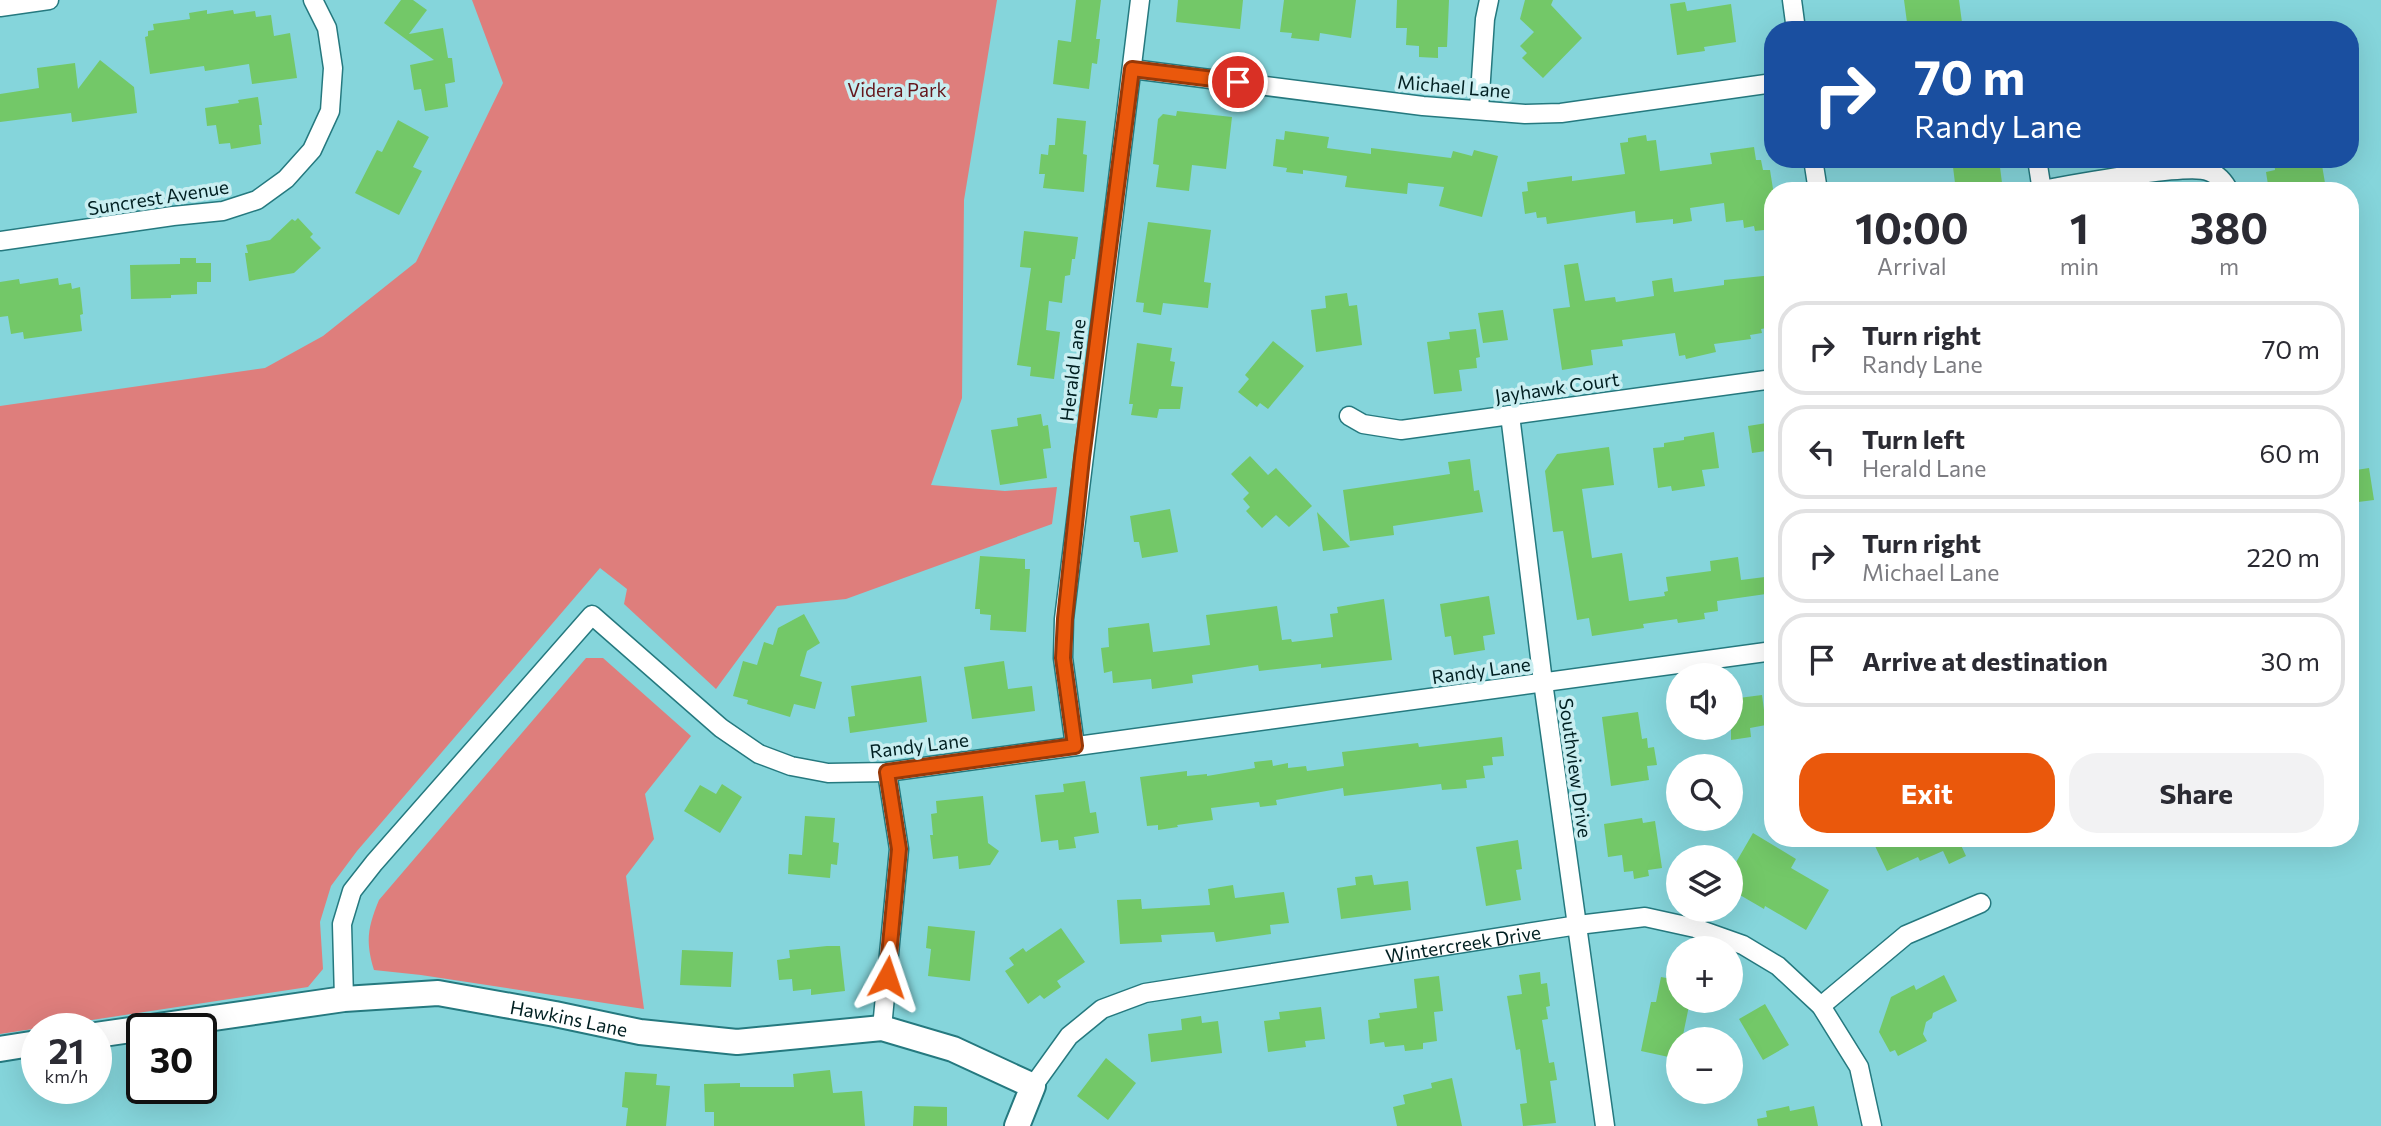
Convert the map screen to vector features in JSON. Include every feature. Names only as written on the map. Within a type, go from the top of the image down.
[{"type":"street","points":[[0,6],[49,0]]},
{"type":"street","name":"Suncrest Avenue","points":[[0,241],[223,211],[257,200],[286,179],[312,150],[330,111],[333,68],[327,27],[313,0]]},
{"type":"street","name":"Herald Lane","points":[[1075,746],[1063,658],[1065,619],[1082,458],[1140,0]]},
{"type":"street","points":[[1479,109],[1485,19],[1489,0]]},
{"type":"street","points":[[1792,0],[1795,21]]},
{"type":"street","name":"Michael Lane","points":[[1132,69],[1423,106],[1525,114],[1561,113],[1764,84]]},
{"type":"street","points":[[2095,182],[2183,169],[2210,172],[2224,182]]},
{"type":"street","name":"Jayhawk Court","points":[[1349,416],[1363,424],[1401,430],[1764,380]]},
{"type":"street","name":"Southview Drive","points":[[1510,415],[1543,682],[1605,1126]]},
{"type":"street","name":"Randy Lane","points":[[344,999],[342,924],[352,891],[593,615],[721,728],[759,754],[791,766],[828,773],[887,772],[1764,652]]},
{"type":"street","points":[[882,1028],[899,849],[887,772]]},
{"type":"street","points":[[1821,1006],[1906,935],[1981,902]]},
{"type":"street","name":"Wintercreek Drive","points":[[1017,1126],[1033,1086],[1069,1036],[1102,1009],[1144,993],[1578,925],[1645,917],[1695,928],[1742,945],[1778,966],[1821,1006],[1859,1067],[1872,1126]]},
{"type":"street","name":"Hawkins Lane","points":[[112,1033],[344,999],[438,993],[555,1013],[640,1032],[737,1042],[882,1028],[953,1049],[1033,1086]]},
{"type":"street","points":[[0,1049],[21,1046]]},
{"type":"green space","name":"Videra Park","points":[[472,0],[997,0],[964,200],[962,398],[931,485],[1005,491],[1057,487],[1052,524],[846,599],[777,606],[716,689],[624,604],[627,589],[600,568],[357,851],[331,886],[320,922],[323,969],[308,987],[112,1017],[112,1013],[21,1013],[21,1031],[0,1034],[0,406],[265,368],[323,336],[416,262],[503,83]]},
{"type":"green space","points":[[586,658],[603,658],[691,736],[645,794],[654,839],[626,876],[644,1009],[374,970],[369,951],[369,934],[379,900]]},
{"type":"building","points":[[401,0],[413,0],[427,10],[409,34],[443,28],[448,58],[452,58],[455,82],[445,84],[448,107],[425,111],[421,89],[414,90],[410,65],[434,60],[384,23]]},
{"type":"building","points":[[1076,0],[1101,0],[1096,39],[1100,39],[1097,64],[1092,63],[1089,89],[1053,84],[1058,40],[1071,42]]},
{"type":"building","points":[[1178,0],[1243,0],[1240,29],[1176,22]]},
{"type":"building","points":[[1284,0],[1356,0],[1351,38],[1320,33],[1319,41],[1291,38],[1292,33],[1280,32]]},
{"type":"building","points":[[1397,0],[1449,0],[1447,47],[1438,47],[1438,58],[1419,57],[1419,46],[1406,45],[1407,28],[1396,28]]},
{"type":"building","points":[[1525,0],[1553,0],[1551,5],[1582,38],[1543,78],[1522,58],[1527,53],[1520,46],[1534,32],[1520,19]]},
{"type":"building","points":[[1904,0],[1959,0],[1962,21],[1907,21]]},
{"type":"building","points":[[1685,2],[1687,11],[1731,4],[1736,42],[1704,47],[1705,51],[1677,55],[1670,4]]},
{"type":"building","points":[[207,10],[207,14],[233,10],[234,14],[255,11],[256,17],[271,15],[274,36],[290,33],[297,78],[252,84],[249,64],[205,71],[204,66],[150,74],[145,37],[148,36],[148,31],[154,30],[153,24],[190,19],[189,13]]},
{"type":"building","points":[[100,60],[134,87],[137,113],[72,122],[71,113],[0,122],[0,94],[39,88],[37,68],[75,63],[78,89]]},
{"type":"building","points":[[258,97],[262,125],[259,125],[261,144],[231,149],[230,143],[219,144],[216,125],[207,126],[205,108]]},
{"type":"building","points":[[1177,111],[1232,117],[1226,169],[1192,165],[1189,191],[1156,187],[1159,165],[1153,164],[1158,119],[1163,114],[1176,116]]},
{"type":"building","points":[[1057,118],[1086,121],[1084,192],[1043,188],[1045,174],[1039,174],[1041,154],[1048,155],[1049,145],[1055,145]]},
{"type":"building","points":[[398,120],[429,137],[413,167],[422,171],[399,215],[355,193],[377,150],[382,152]]},
{"type":"building","points":[[1285,131],[1329,137],[1327,148],[1371,154],[1371,148],[1451,158],[1453,151],[1472,156],[1474,150],[1498,156],[1482,217],[1439,206],[1444,187],[1408,183],[1407,194],[1345,187],[1347,176],[1303,170],[1303,174],[1286,172],[1287,168],[1273,166],[1276,139],[1284,140]]},
{"type":"building","points":[[1646,135],[1647,141],[1656,140],[1660,171],[1712,164],[1710,153],[1754,147],[1756,160],[1761,160],[1763,170],[1770,170],[1772,182],[1764,182],[1764,230],[1755,231],[1754,226],[1744,228],[1743,220],[1726,222],[1724,203],[1690,208],[1692,221],[1673,224],[1673,219],[1636,223],[1635,211],[1547,224],[1546,217],[1537,218],[1536,212],[1525,214],[1522,192],[1528,191],[1527,182],[1572,176],[1572,181],[1625,174],[1620,143],[1628,142],[1628,138]]},
{"type":"building","points":[[1953,168],[2000,168],[2002,182],[1955,182]]},
{"type":"building","points":[[2322,168],[2325,182],[2268,182],[2266,172]]},
{"type":"building","points":[[298,218],[313,234],[310,237],[321,248],[294,273],[249,281],[246,245],[270,240],[292,219],[295,221]]},
{"type":"building","points":[[1148,222],[1211,230],[1204,282],[1211,283],[1208,308],[1163,303],[1161,315],[1143,312],[1144,303],[1136,302]]},
{"type":"building","points":[[1024,231],[1078,237],[1070,275],[1065,276],[1062,303],[1049,301],[1046,330],[1060,332],[1054,379],[1030,376],[1031,367],[1017,365],[1031,268],[1020,267]]},
{"type":"building","points":[[180,258],[196,258],[196,263],[211,263],[211,282],[197,282],[197,294],[131,299],[130,265],[180,264]]},
{"type":"building","points":[[1578,263],[1585,301],[1615,297],[1616,302],[1654,296],[1652,281],[1672,278],[1674,292],[1724,285],[1724,280],[1764,276],[1764,328],[1761,329],[1762,333],[1750,335],[1751,339],[1714,344],[1716,352],[1686,359],[1685,355],[1679,356],[1675,333],[1622,340],[1623,346],[1591,350],[1593,365],[1562,370],[1553,309],[1570,307],[1564,265]]},
{"type":"building","points":[[58,278],[59,285],[71,283],[72,289],[80,287],[82,331],[24,339],[23,332],[11,334],[8,316],[0,317],[0,282],[19,279],[20,284]]},
{"type":"building","points":[[1347,293],[1349,306],[1357,305],[1362,345],[1316,352],[1311,310],[1326,308],[1325,296]]},
{"type":"building","points":[[1503,310],[1508,340],[1483,343],[1478,313]]},
{"type":"building","points":[[1476,329],[1480,357],[1476,358],[1477,368],[1459,370],[1462,391],[1434,394],[1427,342],[1450,339],[1449,332]]},
{"type":"building","points":[[1273,341],[1304,366],[1268,409],[1260,403],[1257,407],[1238,392],[1249,379],[1245,375]]},
{"type":"building","points":[[1137,343],[1172,348],[1170,361],[1175,362],[1171,386],[1183,387],[1180,409],[1159,409],[1157,418],[1131,415],[1133,404],[1129,404]]},
{"type":"building","points":[[1041,414],[1043,426],[1048,425],[1051,448],[1043,449],[1047,478],[1000,485],[991,430],[1018,426],[1017,418]]},
{"type":"building","points":[[1764,423],[1764,451],[1752,453],[1748,426]]},
{"type":"building","points":[[1714,432],[1719,468],[1702,470],[1705,486],[1672,491],[1671,486],[1658,488],[1653,448],[1684,440],[1684,437]]},
{"type":"building","points":[[1609,447],[1614,485],[1582,489],[1592,558],[1622,553],[1629,601],[1665,596],[1664,592],[1668,591],[1666,577],[1711,571],[1710,561],[1738,557],[1741,580],[1764,577],[1764,594],[1717,601],[1718,611],[1704,613],[1705,619],[1678,623],[1677,619],[1643,624],[1644,628],[1592,636],[1589,618],[1577,620],[1563,531],[1553,532],[1545,471],[1557,454]]},
{"type":"building","points":[[1250,456],[1268,475],[1276,468],[1312,506],[1289,527],[1276,515],[1262,528],[1246,511],[1250,507],[1243,499],[1249,493],[1231,474]]},
{"type":"building","points":[[1470,459],[1474,491],[1479,490],[1483,512],[1393,526],[1394,535],[1350,541],[1343,490],[1450,474],[1448,462]]},
{"type":"building","points":[[2369,468],[2374,500],[2359,502],[2359,470]]},
{"type":"building","points":[[1170,509],[1178,552],[1142,558],[1139,542],[1134,542],[1130,516]]},
{"type":"building","points":[[1317,512],[1350,547],[1323,551]]},
{"type":"building","points":[[980,556],[1025,559],[1025,569],[1030,569],[1026,632],[990,630],[991,615],[980,614],[980,609],[975,609]]},
{"type":"building","points":[[1489,596],[1495,634],[1483,636],[1485,650],[1454,655],[1451,636],[1445,637],[1440,604]]},
{"type":"building","points":[[1384,599],[1392,660],[1321,668],[1321,664],[1259,671],[1258,665],[1192,675],[1193,683],[1152,689],[1151,679],[1113,683],[1112,671],[1104,673],[1101,648],[1109,647],[1108,628],[1149,623],[1153,652],[1210,645],[1206,615],[1277,606],[1282,640],[1291,639],[1292,642],[1333,637],[1330,614],[1338,613],[1337,607]]},
{"type":"building","points":[[804,614],[820,643],[807,651],[800,676],[822,682],[815,709],[794,704],[790,717],[747,704],[748,700],[733,696],[743,661],[757,665],[764,642],[773,645],[778,628]]},
{"type":"building","points":[[1004,661],[1008,689],[1032,686],[1035,711],[972,719],[964,667]]},
{"type":"building","points":[[921,676],[927,722],[850,733],[848,717],[855,716],[851,686]]},
{"type":"building","points":[[1762,695],[1764,725],[1750,728],[1751,737],[1743,738],[1743,697]]},
{"type":"building","points":[[1638,712],[1642,739],[1647,738],[1648,748],[1654,747],[1657,765],[1647,766],[1649,780],[1611,786],[1602,717]]},
{"type":"building","points":[[1502,737],[1504,756],[1492,757],[1493,765],[1483,766],[1485,778],[1466,780],[1467,788],[1442,790],[1441,784],[1344,796],[1343,788],[1276,800],[1277,805],[1260,807],[1259,802],[1211,808],[1213,820],[1177,825],[1178,827],[1158,830],[1158,825],[1147,826],[1140,777],[1187,771],[1187,776],[1207,776],[1255,768],[1254,762],[1272,760],[1273,766],[1288,763],[1288,768],[1306,766],[1307,771],[1344,766],[1342,752],[1418,743],[1419,747]]},
{"type":"building","points":[[1085,781],[1090,813],[1096,812],[1099,833],[1074,837],[1076,848],[1059,850],[1058,840],[1041,842],[1035,795],[1064,792],[1063,784]]},
{"type":"building","points":[[722,784],[742,797],[720,833],[684,811],[700,785],[716,794]]},
{"type":"building","points":[[983,796],[988,843],[999,851],[990,865],[959,869],[958,856],[933,859],[931,814],[937,813],[936,801]]},
{"type":"building","points":[[805,816],[835,818],[833,842],[839,843],[837,865],[831,864],[830,878],[788,874],[789,854],[802,855]]},
{"type":"building","points":[[1642,818],[1643,823],[1655,821],[1662,868],[1648,870],[1649,876],[1634,879],[1633,871],[1624,872],[1622,855],[1608,857],[1604,824]]},
{"type":"building","points":[[1753,833],[1764,840],[1764,847],[1776,847],[1796,859],[1791,868],[1829,890],[1806,930],[1765,906],[1764,909],[1743,897],[1743,850]]},
{"type":"building","points":[[1518,840],[1522,869],[1516,870],[1521,900],[1486,906],[1476,847]]},
{"type":"building","points":[[1875,847],[1962,847],[1966,856],[1949,864],[1943,851],[1920,861],[1918,857],[1887,871]]},
{"type":"building","points":[[1372,875],[1374,885],[1408,881],[1411,910],[1341,919],[1337,888],[1356,885],[1355,877]]},
{"type":"building","points":[[1233,885],[1235,898],[1284,892],[1289,923],[1270,925],[1271,934],[1216,942],[1214,932],[1161,935],[1162,942],[1120,944],[1117,900],[1141,899],[1142,909],[1210,905],[1208,889]]},
{"type":"building","points":[[928,926],[975,931],[970,981],[928,976],[931,949],[926,948]]},
{"type":"building","points":[[1061,928],[1085,962],[1057,981],[1061,987],[1044,999],[1040,995],[1028,1004],[1005,971],[1014,965],[1009,958],[1023,948],[1026,952]]},
{"type":"building","points":[[840,946],[845,991],[811,995],[811,989],[793,991],[792,979],[779,980],[777,960],[790,958],[789,950]]},
{"type":"building","points":[[682,950],[733,952],[731,987],[680,985]]},
{"type":"building","points":[[1540,972],[1541,984],[1547,983],[1550,1006],[1546,1007],[1548,1019],[1542,1020],[1549,1063],[1554,1062],[1557,1080],[1550,1081],[1556,1123],[1523,1126],[1520,1104],[1527,1103],[1520,1049],[1516,1050],[1507,996],[1522,994],[1519,975]]},
{"type":"building","points":[[1944,975],[1957,1001],[1933,1013],[1932,1018],[1926,1022],[1923,1034],[1927,1041],[1898,1056],[1895,1050],[1890,1052],[1879,1032],[1891,997],[1914,985],[1916,990]]},
{"type":"building","points":[[1439,976],[1443,1011],[1434,1012],[1437,1041],[1423,1043],[1423,1049],[1405,1051],[1404,1045],[1385,1047],[1384,1042],[1370,1044],[1368,1020],[1380,1018],[1379,1013],[1417,1008],[1414,979]]},
{"type":"building","points":[[1661,977],[1666,978],[1666,1013],[1688,1013],[1685,1027],[1666,1027],[1666,1056],[1641,1051],[1651,1002],[1656,1002]]},
{"type":"building","points":[[1765,1004],[1789,1045],[1763,1060],[1739,1019]]},
{"type":"building","points":[[1321,1007],[1325,1039],[1305,1041],[1306,1047],[1268,1052],[1264,1021],[1280,1019],[1279,1012]]},
{"type":"building","points":[[1201,1016],[1202,1023],[1218,1021],[1222,1053],[1151,1062],[1148,1034],[1182,1030],[1181,1019]]},
{"type":"building","points":[[1106,1058],[1136,1083],[1108,1120],[1077,1096]]},
{"type":"building","points":[[830,1070],[833,1093],[862,1091],[865,1126],[714,1126],[714,1112],[705,1112],[704,1084],[740,1083],[740,1087],[794,1087],[793,1074]]},
{"type":"building","points":[[625,1072],[657,1074],[656,1085],[670,1086],[666,1126],[626,1126],[628,1108],[622,1107]]},
{"type":"building","points":[[1452,1078],[1462,1126],[1397,1126],[1393,1107],[1405,1104],[1403,1095],[1432,1088],[1431,1083]]},
{"type":"building","points":[[914,1106],[947,1107],[947,1126],[913,1126]]},
{"type":"building","points":[[1789,1106],[1790,1111],[1814,1106],[1818,1126],[1758,1126],[1757,1119],[1767,1117],[1766,1111]]},
{"type":"route","points":[[887,977],[899,849],[887,772],[1075,746],[1063,658],[1065,619],[1082,458],[1132,69],[1238,82]]}]
